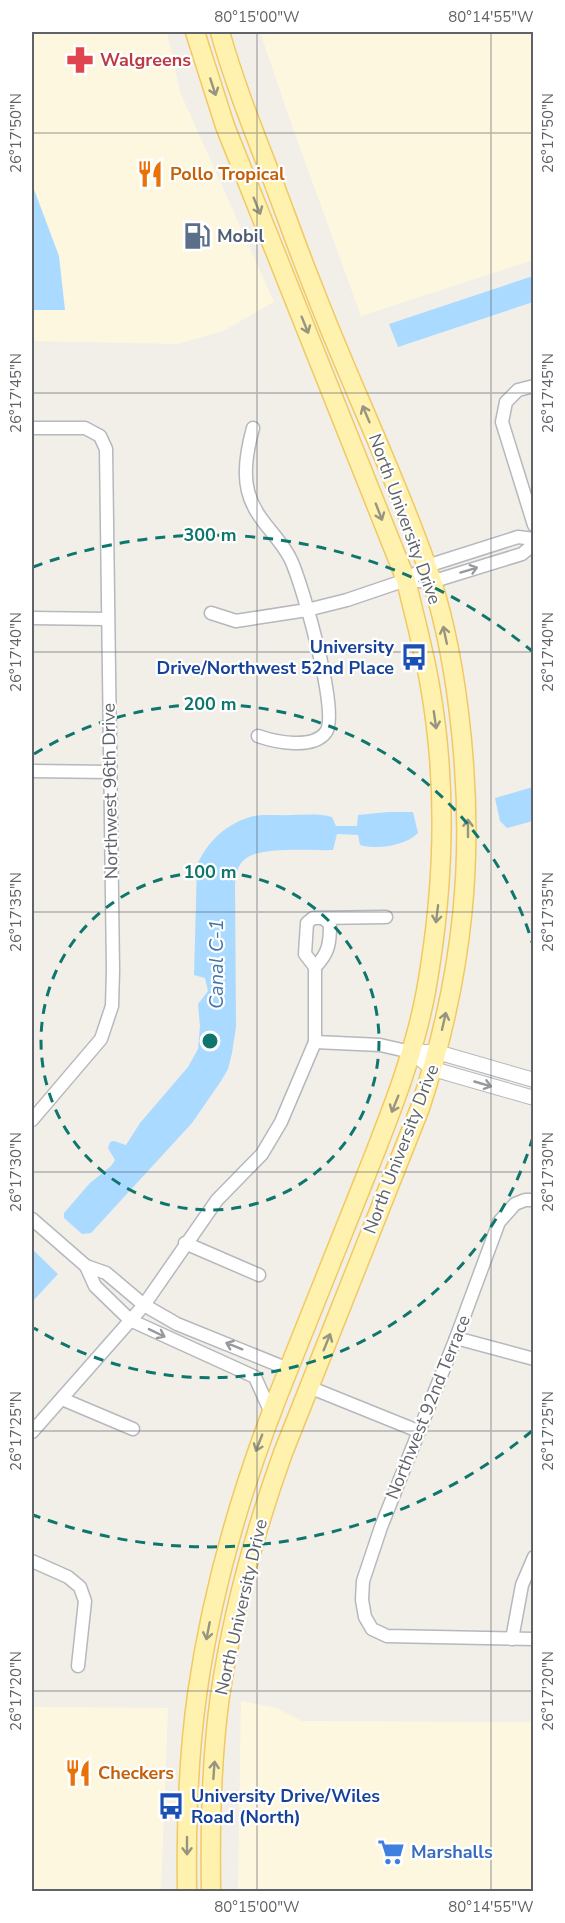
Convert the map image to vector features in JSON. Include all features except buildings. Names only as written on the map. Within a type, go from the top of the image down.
[{"type":"main road","name":"North University Drive","points":[[187,1892],[190,1767],[197,1696],[219,1574],[242,1495],[271,1413],[399,1093],[425,994],[438,913],[442,852],[439,749],[423,648],[406,580],[225,126],[195,32]]},
{"type":"main road","name":"North University Drive","points":[[211,1892],[213,1778],[220,1694],[242,1589],[265,1502],[420,1108],[435,1061],[452,990],[465,907],[468,803],[455,678],[429,574],[380,445],[315,292],[259,144],[220,32]]},
{"type":"main road","points":[[283,271],[291,271],[315,292]]},
{"type":"main road","points":[[309,1387],[303,1379],[301,1362],[315,1325],[313,1309]]},
{"type":"main road","points":[[288,1369],[292,1392],[288,1419],[290,1435]]},
{"type":"street","points":[[534,386],[518,390],[507,402],[502,422],[534,525]]},
{"type":"street","name":"Northwest 96th Drive","points":[[32,428],[86,428],[100,436],[106,449],[113,970],[112,1006],[102,1039],[32,1120]]},
{"type":"street","points":[[253,428],[247,448],[247,490],[263,524],[281,544],[291,560],[320,655],[330,717],[327,731],[315,741],[278,743],[258,736]]},
{"type":"street","points":[[429,574],[486,547],[518,537],[534,539]]},
{"type":"street","points":[[211,613],[236,621],[307,610],[429,574],[492,564],[522,554],[534,544]]},
{"type":"street","points":[[486,547],[492,564]]},
{"type":"street","points":[[32,618],[107,619]]},
{"type":"street","points":[[32,771],[110,772]]},
{"type":"street","points":[[32,1432],[144,1305],[217,1200],[262,1154],[281,1122],[315,1042],[315,967],[305,954],[307,922],[313,918],[386,917]]},
{"type":"street","points":[[315,967],[326,957],[330,940],[330,924],[323,918]]},
{"type":"street","points":[[315,1042],[381,1045],[411,1052],[534,1098]]},
{"type":"street","points":[[435,1061],[534,1080]]},
{"type":"street","name":"Northwest 92nd Terrace","points":[[512,1639],[387,1636],[372,1629],[365,1617],[362,1600],[363,1581],[381,1527],[499,1222],[515,1204],[525,1200],[534,1200]]},
{"type":"street","points":[[32,1219],[86,1266],[106,1273],[144,1305],[177,1324],[288,1369]]},
{"type":"street","points":[[185,1243],[259,1275]]},
{"type":"street","points":[[86,1266],[95,1286],[130,1320],[255,1377],[271,1413]]},
{"type":"street","points":[[456,1338],[534,1359]]},
{"type":"street","points":[[309,1387],[418,1431]]},
{"type":"street","points":[[62,1399],[133,1429]]},
{"type":"street","points":[[534,1557],[522,1586],[512,1639],[534,1639]]},
{"type":"street","points":[[32,1561],[68,1577],[80,1587],[86,1601],[78,1666]]},
{"type":"shaded area","points":[[32,32],[167,32],[180,92],[274,302],[223,331],[177,344],[32,341]]},
{"type":"shaded area","points":[[260,32],[533,32],[533,260],[361,316]]},
{"type":"shaded area","points":[[241,1701],[276,1708],[302,1721],[533,1722],[533,1891],[238,1891]]},
{"type":"shaded area","points":[[32,1707],[168,1708],[161,1891],[32,1891]]},
{"type":"water","points":[[32,184],[59,256],[65,310],[32,310]]},
{"type":"water","points":[[533,276],[533,302],[398,347],[389,324]]},
{"type":"water","points":[[533,787],[533,821],[507,828],[500,821],[495,798]]},
{"type":"water","name":"Canal C-1","points":[[413,812],[418,833],[398,844],[374,847],[360,845],[358,835],[337,834],[333,850],[262,852],[252,855],[240,864],[235,884],[236,1027],[228,1069],[192,1123],[91,1233],[82,1234],[64,1218],[64,1213],[90,1183],[115,1160],[108,1148],[110,1142],[126,1145],[140,1123],[188,1067],[198,1049],[200,1026],[198,1004],[208,991],[205,978],[194,975],[197,866],[206,849],[227,828],[254,816],[312,814],[332,817],[336,826],[357,826],[358,815]]},
{"type":"water","points":[[32,1249],[58,1274],[32,1302]]},
{"type":"place","name":"Walgreens","points":[[80,60]]},
{"type":"place","name":"Pollo Tropical","points":[[150,174]]},
{"type":"place","name":"Mobil","points":[[197,236]]},
{"type":"place","name":"University Drive/Northwest 52nd Place","points":[[414,657]]},
{"type":"place","name":"Checkers","points":[[78,1773]]},
{"type":"place","name":"University Drive/Wiles Road (North)","points":[[171,1806]]},
{"type":"place","name":"Marshalls","points":[[391,1852]]}]
